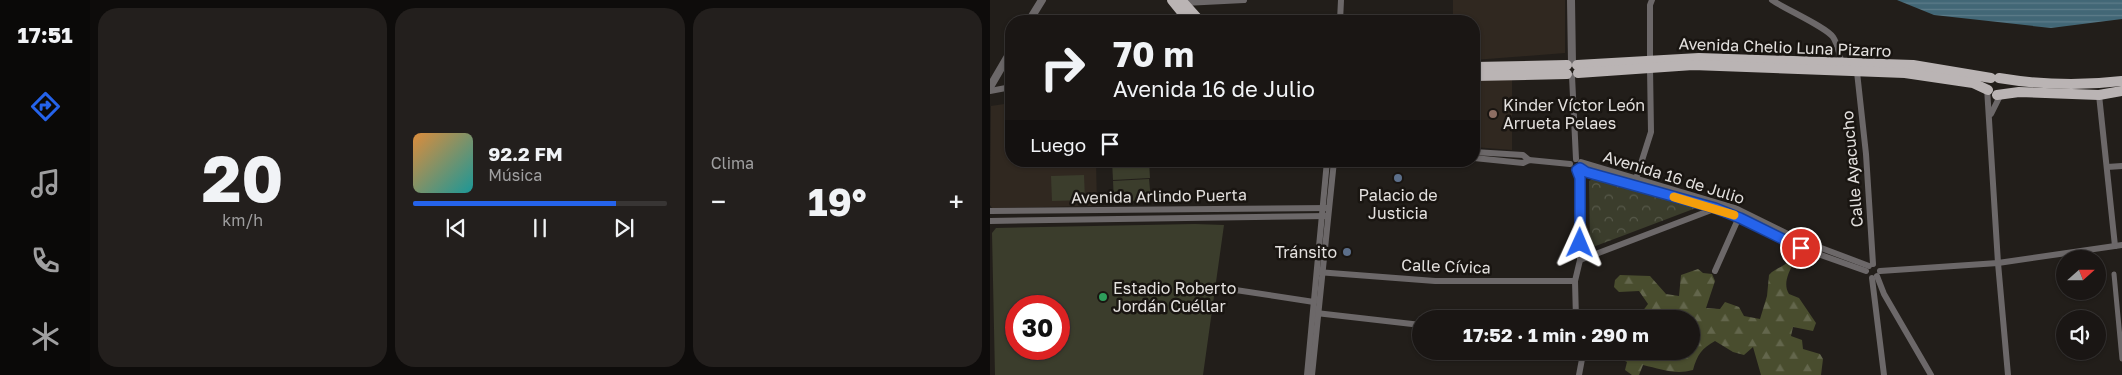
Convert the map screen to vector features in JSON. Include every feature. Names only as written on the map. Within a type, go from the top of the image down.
[{"type":"main road","points":[[1172,0],[1184,15]]},
{"type":"main road","points":[[1183,2],[1195,15]]},
{"type":"main road","name":"Avenida Chelio Luna Pizarro","points":[[1480,76],[1650,64],[1698,58],[1913,65],[1994,88],[2099,84],[2122,81]]},
{"type":"main road","name":"Avenida Chelio Luna Pizarro","points":[[1650,64],[1932,76],[2019,92],[2099,95],[2122,91]]},
{"type":"main road","name":"Avenida Chelio Luna Pizarro","points":[[1480,67],[1572,69]]},
{"type":"street","points":[[1033,15],[1042,0]]},
{"type":"street","points":[[1183,2],[1244,0]]},
{"type":"street","points":[[1340,15],[1341,0]]},
{"type":"street","points":[[1571,0],[1572,69],[1577,165],[1580,178],[1580,260],[1575,281],[1576,310]]},
{"type":"street","points":[[1636,179],[1651,132],[1650,5],[1652,0]]},
{"type":"street","points":[[1772,0],[1829,33],[1834,39],[1842,63]]},
{"type":"street","points":[[990,87],[1005,62]]},
{"type":"street","name":"Calle Ayacucho","points":[[1857,72],[1866,154],[1869,267]]},
{"type":"street","points":[[990,92],[1005,88]]},
{"type":"street","points":[[1994,88],[1989,117],[1998,263],[2008,375]]},
{"type":"street","points":[[1989,117],[1994,88]]},
{"type":"street","points":[[1884,375],[1876,275],[1877,266],[1869,267],[1867,275],[1876,275],[1998,263],[2118,245],[2099,95]]},
{"type":"street","name":"Avenida 16 de Julio","points":[[1480,152],[1523,155],[1529,160]]},
{"type":"street","name":"Avenida 16 de Julio","points":[[1480,159],[1523,163],[1529,160],[1577,165],[1636,179],[1735,208],[1800,240],[1869,267]]},
{"type":"street","name":"Avenida 16 de Julio","points":[[1577,165],[1586,172],[1715,208],[1801,248],[1869,267]]},
{"type":"street","points":[[2107,167],[2122,166]]},
{"type":"street","points":[[1326,208],[1327,167]]},
{"type":"street","points":[[1312,375],[1325,216],[1333,167]]},
{"type":"street","points":[[1580,260],[1715,208],[1721,203]]},
{"type":"street","name":"Avenida Arlindo Puerta","points":[[990,211],[1326,208]]},
{"type":"street","name":"Avenida Arlindo Puerta","points":[[990,220],[1325,216]]},
{"type":"street","points":[[1715,272],[1739,218]]},
{"type":"street","points":[[1307,375],[1316,313],[1314,302],[1320,272]]},
{"type":"street","name":"Calle Cívica","points":[[1320,272],[1435,281],[1575,281]]},
{"type":"street","points":[[2114,274],[2122,359]]},
{"type":"street","points":[[1876,275],[1884,294],[1931,375]]},
{"type":"street","points":[[1229,289],[1314,302]]},
{"type":"street","points":[[1316,313],[1412,324]]},
{"type":"street","points":[[1579,375],[1582,360]]},
{"type":"shaded area","points":[[1453,0],[1565,0],[1565,53],[1480,60],[1480,15],[1453,15]]},
{"type":"shaded area","name":"Kinder Víctor León Arrueta Pelaes","points":[[1512,79],[1512,150],[1480,147],[1480,80]]},
{"type":"shaded area","points":[[1005,104],[1005,167],[1096,167],[1097,206],[992,208],[990,205],[991,106]]},
{"type":"green space","points":[[1112,167],[1149,167],[1150,178],[1113,180]]},
{"type":"green space","points":[[1084,175],[1085,200],[1052,201],[1051,176]]},
{"type":"green space","points":[[1594,178],[1696,208],[1593,247],[1590,245],[1589,181]]},
{"type":"green space","points":[[1149,179],[1151,200],[1114,202],[1113,181]]},
{"type":"green space","name":"Estadio Roberto Jordán Cuéllar","points":[[1224,225],[1203,375],[995,375],[992,233],[996,228]]},
{"type":"green space","points":[[1789,261],[1793,264],[1786,286],[1789,294],[1799,298],[1816,323],[1813,331],[1793,327],[1791,336],[1802,340],[1803,349],[1820,354],[1823,359],[1821,375],[1761,375],[1753,347],[1744,355],[1733,352],[1715,341],[1700,354],[1700,310],[1644,310],[1648,304],[1639,291],[1619,292],[1614,287],[1615,280],[1620,275],[1650,276],[1666,294],[1679,296],[1681,275],[1698,269],[1703,273],[1712,274],[1715,281],[1706,308],[1720,309],[1725,302],[1739,307],[1744,316],[1760,319],[1767,296],[1769,275]]},
{"type":"green space","points":[[1623,360],[1696,360],[1693,370],[1668,371],[1643,365],[1639,375],[1632,375],[1625,370],[1627,362]]},
{"type":"water","points":[[1897,0],[2122,0],[2122,19],[2051,28],[1934,15]]},
{"type":"slow traffic","points":[[1674,197],[1734,215]]},
{"type":"place","name":"Kinder Víctor León Arrueta Pelaes","points":[[1493,114]]},
{"type":"place","name":"Palacio de Justicia","points":[[1398,178]]},
{"type":"place","name":"Tránsito","points":[[1347,252]]},
{"type":"place","name":"Estadio Roberto Jordán Cuéllar","points":[[1103,297]]},
{"type":"route","points":[[1580,243],[1580,178],[1577,170],[1580,168],[1586,172],[1715,208],[1801,248]]}]
